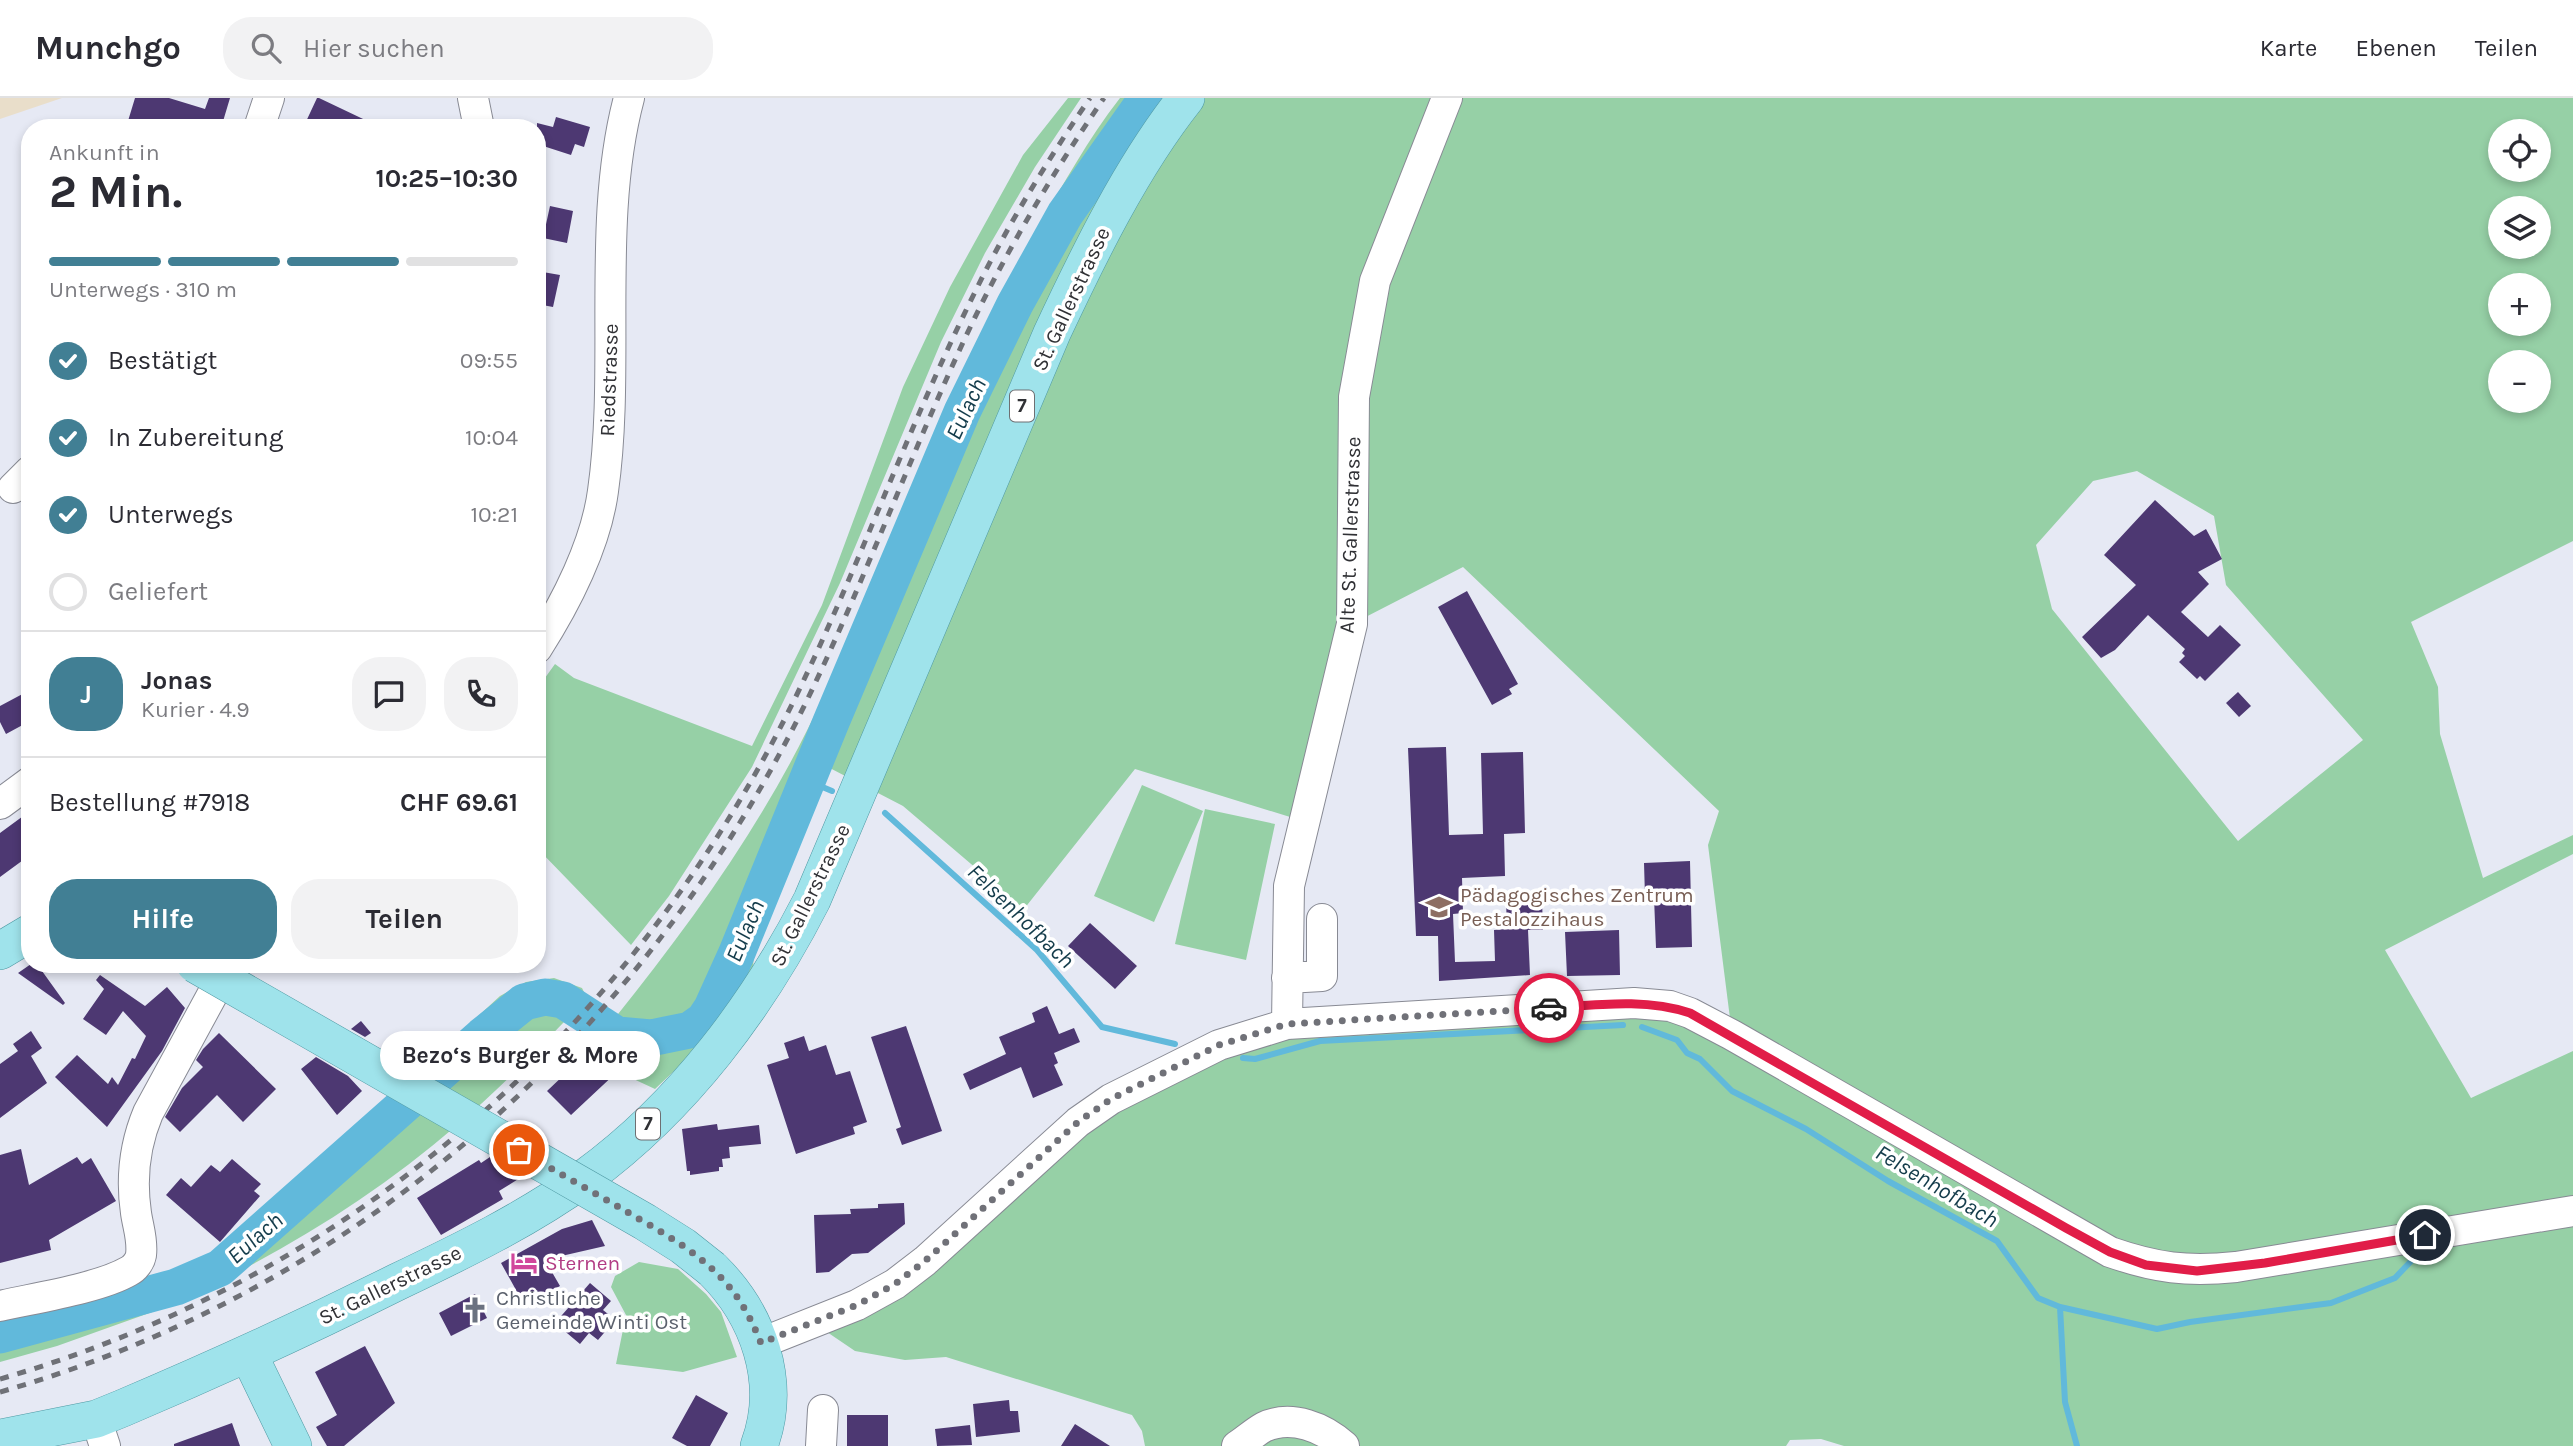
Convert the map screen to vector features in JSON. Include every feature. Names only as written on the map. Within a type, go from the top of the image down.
[{"type":"main road","name":"St. Gallerstrasse","points":[[0,1438],[101,1433],[248,1353],[475,1244],[559,1195],[605,1162],[688,1083],[727,1035],[783,955],[812,900],[1052,332],[1081,272],[1145,159],[1186,98]]},
{"type":"main road","points":[[0,951],[21,938]]},
{"type":"main road","points":[[211,973],[645,1222],[683,1246],[712,1269],[742,1302],[761,1343],[768,1399],[759,1446]]},
{"type":"main road","points":[[248,1353],[293,1446]]},
{"type":"street","points":[[262,119],[269,98]]},
{"type":"street","points":[[473,98],[477,119]]},
{"type":"street","name":"Riedstrasse","points":[[546,632],[577,578],[598,517],[603,492],[608,434],[614,214],[621,128],[629,98]]},
{"type":"street","name":"Alte St. Gallerstrasse","points":[[1287,1024],[1289,886],[1352,624],[1354,397],[1375,281],[1447,98]]},
{"type":"street","points":[[0,804],[21,789]]},
{"type":"street","points":[[1287,978],[1322,976],[1322,919]]},
{"type":"street","points":[[0,1306],[101,1282],[131,1271],[140,1259],[142,1244],[135,1210],[135,1168],[140,1133],[148,1113],[224,973]]},
{"type":"street","points":[[761,1343],[857,1305],[895,1284],[925,1261],[1078,1122],[1111,1099],[1219,1045],[1287,1024],[1634,1003],[1670,1006],[1690,1013],[1732,1035],[2099,1246],[2146,1265],[2197,1271],[2236,1267],[2573,1211]]},
{"type":"street","points":[[821,1446],[823,1410]]},
{"type":"street","points":[[1237,1446],[1265,1426],[1294,1421],[1329,1433],[1344,1446]]},
{"type":"shaded area","points":[[0,98],[62,98],[0,119]]},
{"type":"green space","points":[[1068,98],[1081,98],[1035,167],[985,253],[941,342],[840,583],[752,767],[669,896],[631,945],[546,857],[546,676],[555,664],[574,678],[752,746],[822,605],[903,387],[950,287],[1023,155]]},
{"type":"green space","points":[[1120,98],[2573,98],[2573,541],[2411,622],[2438,687],[2440,734],[2483,878],[2573,835],[2573,854],[2385,950],[2471,1098],[2573,1051],[2573,1446],[1844,1446],[1821,1439],[1790,1440],[1786,1446],[1145,1446],[1142,1431],[1132,1415],[946,1357],[905,1360],[855,1351],[827,1332],[1024,1169],[1219,1045],[1634,1003],[1732,1034],[1708,845],[1719,811],[1463,567],[1352,624],[1303,821],[1135,769],[1024,909],[903,806],[824,765],[754,946],[753,972],[688,1058],[655,1089],[584,1056],[652,971],[716,884],[799,746],[978,344],[1037,229],[1087,146]],"holes":[[[2137,471],[2214,516],[2226,585],[2363,740],[2238,841],[2052,609],[2036,545],[2093,481]]]},
{"type":"green space","points":[[1142,785],[1203,811],[1154,922],[1094,896]]},
{"type":"green space","points":[[1205,809],[1275,824],[1246,960],[1175,944]]},
{"type":"green space","points":[[554,978],[582,988],[587,998],[490,1095],[431,1147],[378,1187],[295,1240],[238,1272],[228,1253],[335,1157],[332,1153],[423,1073],[423,1067],[500,996],[526,982]]},
{"type":"green space","points":[[639,1262],[678,1269],[706,1294],[721,1312],[737,1357],[683,1372],[616,1364],[626,1315],[611,1287],[615,1276]]},
{"type":"green space","points":[[139,1280],[155,1311],[57,1346],[0,1362],[0,1306]]},
{"type":"building","points":[[135,98],[169,98],[205,109],[209,98],[230,98],[224,119],[129,119]]},
{"type":"building","points":[[319,98],[363,119],[307,119]]},
{"type":"building","points":[[556,117],[590,127],[584,147],[575,144],[571,155],[546,147],[546,125],[553,127]]},
{"type":"building","points":[[550,206],[573,211],[567,243],[546,239]]},
{"type":"building","points":[[546,273],[560,275],[553,307],[546,306]]},
{"type":"building","points":[[2155,500],[2194,536],[2206,529],[2222,559],[2198,572],[2209,584],[2181,612],[2208,637],[2220,625],[2241,645],[2205,681],[2200,676],[2197,679],[2179,662],[2185,656],[2182,653],[2185,649],[2148,615],[2115,650],[2101,658],[2082,637],[2136,585],[2104,555]]},
{"type":"building","points":[[1467,591],[1518,684],[1509,689],[1512,694],[1492,705],[1438,607]]},
{"type":"building","points":[[2238,692],[2251,706],[2239,717],[2226,703]]},
{"type":"building","points":[[21,695],[21,726],[6,734],[0,722],[0,706]]},
{"type":"building","points":[[1446,747],[1449,835],[1483,834],[1481,753],[1523,752],[1525,833],[1504,834],[1505,876],[1462,878],[1463,913],[1453,914],[1455,962],[1495,961],[1494,930],[1507,929],[1506,900],[1542,899],[1543,930],[1528,930],[1530,975],[1439,981],[1438,936],[1416,936],[1408,748]]},
{"type":"building","points":[[21,818],[21,862],[0,877],[0,833]]},
{"type":"building","points":[[1690,861],[1692,947],[1656,948],[1654,897],[1645,897],[1644,863]]},
{"type":"building","points":[[1090,923],[1137,966],[1115,989],[1068,946]]},
{"type":"building","points":[[1619,930],[1620,975],[1567,976],[1565,932]]},
{"type":"building","points":[[18,973],[43,973],[65,1003],[63,1005]]},
{"type":"building","points":[[100,975],[145,1006],[167,987],[185,1008],[162,1051],[107,1127],[55,1077],[77,1055],[108,1084],[112,1077],[118,1085],[146,1036],[123,1011],[106,1035],[83,1019],[104,989],[96,980]]},
{"type":"building","points":[[1047,1006],[1059,1034],[1074,1028],[1080,1042],[1054,1053],[1058,1063],[1054,1065],[1063,1085],[1033,1098],[1021,1067],[970,1090],[963,1074],[1006,1054],[999,1037],[1035,1022],[1032,1013]]},
{"type":"building","points":[[361,1021],[371,1033],[365,1037],[351,1029]]},
{"type":"building","points":[[906,1026],[942,1131],[902,1145],[896,1129],[901,1127],[871,1037]]},
{"type":"building","points":[[31,1031],[42,1048],[31,1056],[47,1083],[0,1118],[0,1064],[18,1051],[13,1044]]},
{"type":"building","points":[[219,1033],[276,1089],[243,1122],[217,1095],[180,1132],[165,1117],[182,1088],[203,1067],[196,1060]]},
{"type":"building","points":[[804,1036],[809,1051],[826,1045],[836,1075],[850,1071],[867,1122],[853,1127],[855,1134],[796,1154],[767,1065],[789,1058],[784,1043]]},
{"type":"building","points":[[584,1056],[618,1071],[571,1115],[547,1091]]},
{"type":"building","points":[[316,1057],[348,1076],[362,1091],[337,1115],[301,1069]]},
{"type":"building","points":[[717,1124],[718,1130],[759,1125],[761,1144],[729,1147],[730,1158],[722,1159],[723,1167],[719,1167],[719,1171],[690,1175],[690,1171],[687,1171],[682,1129]]},
{"type":"building","points":[[21,1149],[29,1185],[77,1157],[82,1164],[91,1158],[116,1201],[49,1240],[51,1250],[0,1263],[0,1155]]},
{"type":"building","points":[[490,1157],[523,1176],[499,1191],[503,1199],[441,1235],[417,1198],[479,1160],[481,1163]]},
{"type":"building","points":[[232,1159],[261,1184],[254,1191],[260,1196],[220,1242],[166,1195],[181,1178],[191,1187],[211,1165],[220,1172]]},
{"type":"building","points":[[904,1203],[905,1224],[868,1253],[852,1254],[829,1272],[816,1273],[814,1215],[851,1214],[850,1209]]},
{"type":"building","points":[[592,1220],[605,1246],[557,1257],[561,1260],[549,1267],[560,1286],[540,1297],[537,1290],[521,1299],[501,1263],[562,1229]]},
{"type":"building","points":[[590,1283],[611,1301],[603,1310],[608,1314],[601,1321],[609,1327],[598,1340],[589,1333],[580,1344],[555,1323]]},
{"type":"building","points":[[475,1294],[487,1318],[451,1336],[439,1313]]},
{"type":"building","points":[[365,1346],[395,1403],[344,1446],[327,1446],[316,1427],[337,1415],[315,1372]]},
{"type":"building","points":[[696,1395],[728,1413],[710,1446],[687,1446],[672,1438]]},
{"type":"building","points":[[1009,1400],[1010,1411],[1018,1411],[1020,1432],[976,1437],[973,1404]]},
{"type":"building","points":[[847,1415],[888,1415],[888,1446],[847,1446]]},
{"type":"building","points":[[232,1423],[240,1446],[174,1446],[174,1444]]},
{"type":"building","points":[[1075,1424],[1110,1446],[1061,1446]]},
{"type":"building","points":[[970,1425],[972,1445],[937,1446],[935,1429]]},
{"type":"waterway","name":"Eulach","points":[[0,1335],[176,1287],[220,1268],[524,1002],[545,997],[563,1000],[617,1035],[651,1038],[690,1030],[704,1020],[736,955],[962,412],[1015,304],[1065,214],[1147,98]]},
{"type":"waterway","name":"Felsenhofbach","points":[[808,781],[832,791]]},
{"type":"waterway","name":"Felsenhofbach","points":[[885,813],[1037,950],[1102,1027],[1175,1044]]},
{"type":"waterway","name":"Felsenhofbach","points":[[1243,1058],[1255,1059],[1320,1041],[1623,1025]]},
{"type":"waterway","name":"Felsenhofbach","points":[[1642,1027],[1677,1040],[1687,1053],[1700,1059],[1732,1091],[1806,1129],[1888,1181],[1997,1241],[2038,1298],[2060,1307],[2157,1329],[2331,1303],[2395,1278],[2415,1257]]},
{"type":"waterway","points":[[176,1287],[185,1292]]},
{"type":"waterway","points":[[2060,1307],[2065,1402],[2077,1446]]},
{"type":"railway","points":[[0,1379],[131,1333],[254,1275],[368,1203],[474,1120],[571,1026],[658,922],[734,809],[800,688],[823,639],[974,294],[1028,194],[1090,98]]},
{"type":"railway","points":[[0,1392],[132,1346],[256,1287],[372,1214],[480,1130],[578,1035],[666,930],[744,816],[831,650],[946,380],[981,305],[1030,214],[1104,98]]},
{"type":"way so far","points":[[519,1150],[645,1222],[709,1266],[742,1302],[761,1343],[857,1305],[895,1284],[925,1261],[1078,1122],[1111,1099],[1219,1045],[1287,1024],[1549,1008]]},
{"type":"place","name":"Pädagogisches Zentrum Pestalozzihaus","points":[[1439,907]]},
{"type":"place","name":"Bezo‘s Burger & More","points":[[519,1150]]},
{"type":"place","name":"Sternen","points":[[524,1263]]},
{"type":"place","name":"Christliche Gemeinde Winti Ost","points":[[475,1310]]},
{"type":"route","points":[[1549,1008],[1634,1003],[1670,1006],[1690,1013],[2066,1228],[2110,1252],[2146,1265],[2197,1271],[2236,1267],[2425,1235]]}]
